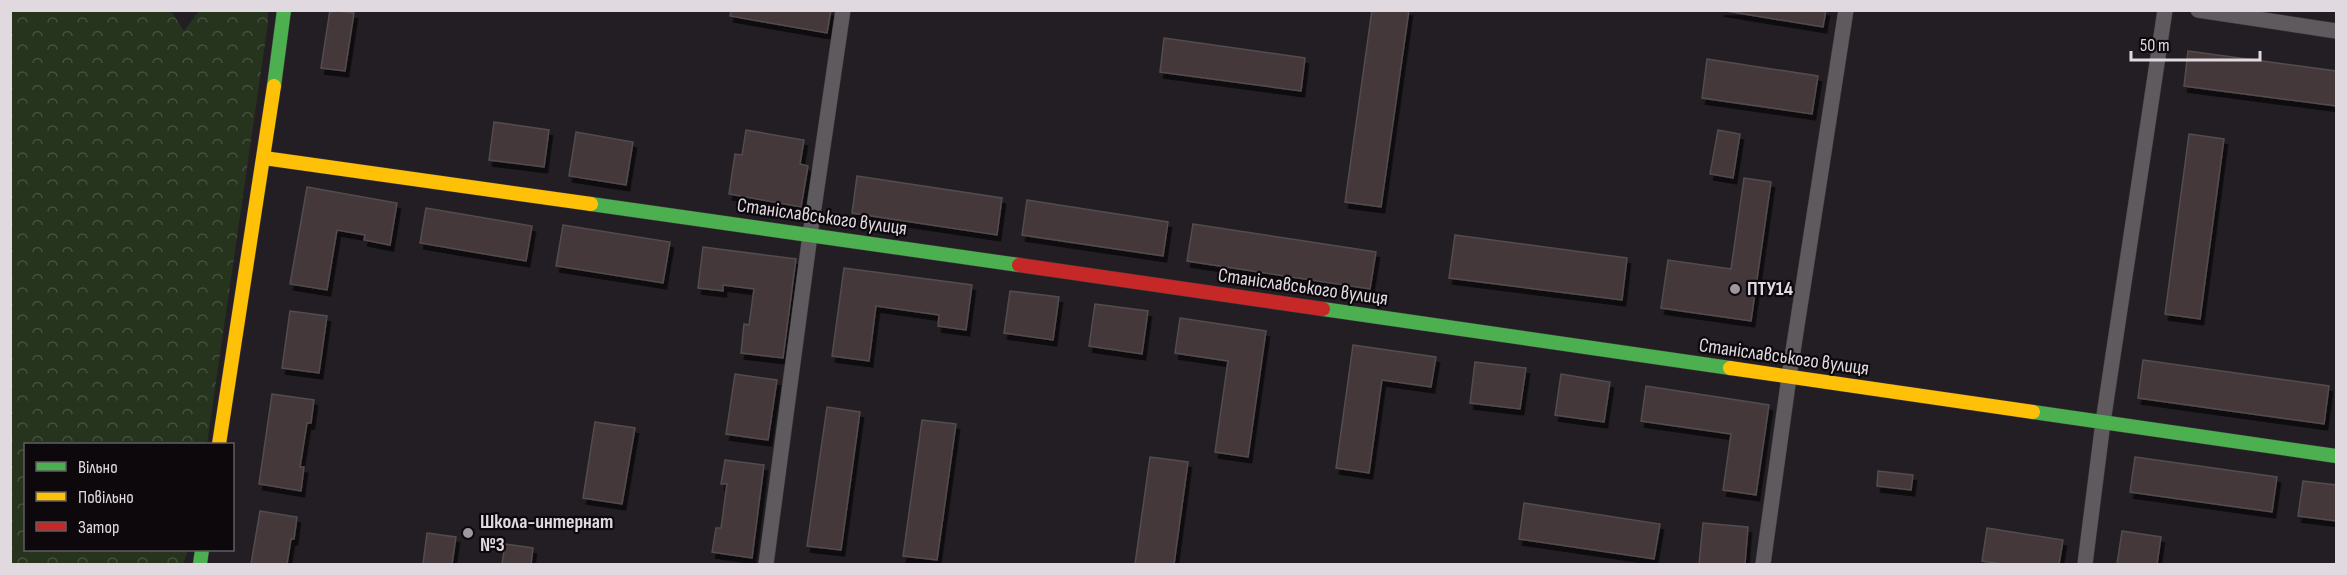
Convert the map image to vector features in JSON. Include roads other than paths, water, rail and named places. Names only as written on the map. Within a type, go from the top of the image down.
[{"type":"street","points":[[219,443],[264,158],[284,10]]},
{"type":"street","points":[[766,564],[843,10]]},
{"type":"street","points":[[1763,564],[1846,10]]},
{"type":"street","points":[[2085,564],[2103,422],[2165,10]]},
{"type":"street","points":[[2198,10],[2337,31]]},
{"type":"street","name":"Станіславського вулиця","points":[[264,158],[2337,456]]},
{"type":"place","name":"ПТУ14","points":[[1735,289]]},
{"type":"place","name":"Школа-интернат №3","points":[[468,533]]}]
